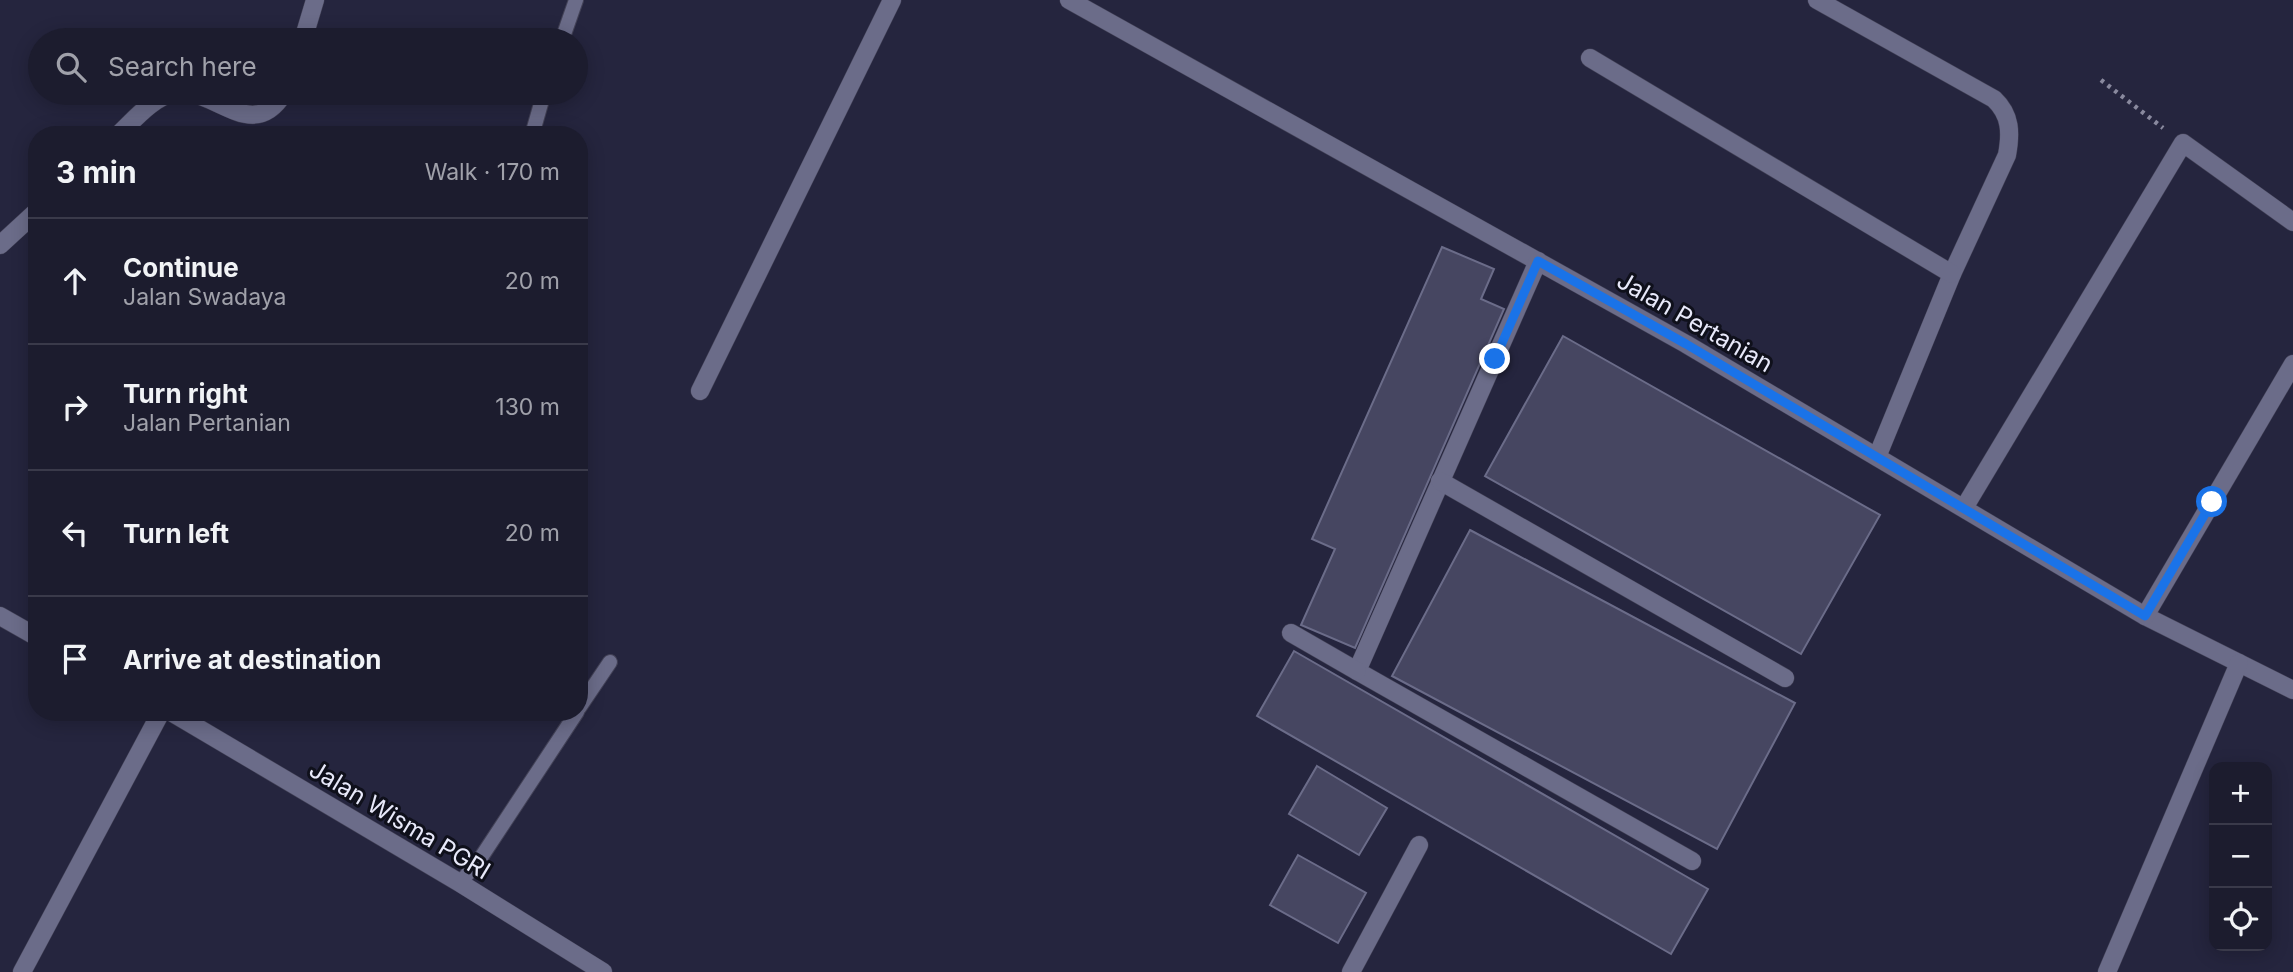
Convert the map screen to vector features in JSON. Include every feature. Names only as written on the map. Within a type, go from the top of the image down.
[{"type":"street","points":[[306,28],[314,0]]},
{"type":"street","points":[[700,391],[892,0]]},
{"type":"street","name":"Jalan Pertanian","points":[[1069,0],[1686,344],[2145,616],[2293,690]]},
{"type":"street","points":[[1817,0],[1994,99],[2009,121],[2007,155],[1952,274],[1877,457]]},
{"type":"street","points":[[1590,58],[1952,274]]},
{"type":"street","points":[[128,126],[151,105]]},
{"type":"street","points":[[221,105],[249,115],[269,111],[274,105]]},
{"type":"street","points":[[1964,508],[2183,143],[2293,222]]},
{"type":"street","points":[[0,245],[28,219]]},
{"type":"street","points":[[1357,671],[1538,261]]},
{"type":"street","points":[[2145,616],[2293,363]]},
{"type":"street","points":[[1440,481],[1785,678]]},
{"type":"street","points":[[0,616],[28,631]]},
{"type":"street","points":[[1291,633],[1692,861]]},
{"type":"street","points":[[2107,972],[2239,663]]},
{"type":"street","points":[[22,972],[156,721]]},
{"type":"street","name":"Jalan Wisma PGRI","points":[[186,721],[460,883],[603,972]]},
{"type":"street","points":[[1351,972],[1419,845]]},
{"type":"lane","points":[[566,28],[576,0]]},
{"type":"lane","points":[[535,126],[541,105]]},
{"type":"lane","points":[[588,695],[610,662]]},
{"type":"lane","points":[[460,883],[480,859],[571,721]]},
{"type":"path","points":[[2101,80],[2183,143]]},
{"type":"building","points":[[1442,247],[1494,269],[1481,299],[1504,309],[1355,648],[1301,625],[1335,549],[1312,539]]},
{"type":"building","points":[[1563,336],[1880,515],[1801,654],[1485,476]]},
{"type":"building","points":[[1470,530],[1795,703],[1717,849],[1392,676]]},
{"type":"building","points":[[1294,651],[1708,889],[1671,954],[1257,716]]},
{"type":"building","points":[[1317,766],[1387,808],[1359,855],[1289,814]]},
{"type":"building","points":[[1298,855],[1366,893],[1338,943],[1270,905]]},
{"type":"route","points":[[1495,359],[1538,261],[1686,344],[2145,616],[2212,502]]}]
